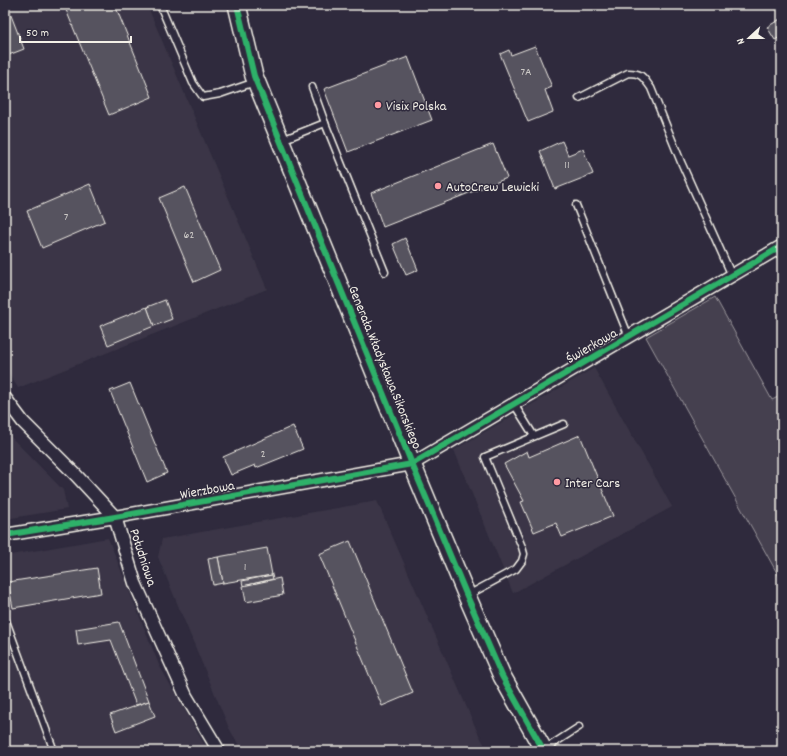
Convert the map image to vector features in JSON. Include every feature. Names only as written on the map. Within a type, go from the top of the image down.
[{"type":"street","name":"Generała Władysława Sikorskiego","points":[[238,5],[254,76],[412,464],[502,676],[544,750]]},
{"type":"street","name":"Świerkowa","points":[[412,464],[782,246]]},
{"type":"street","name":"Południowa","points":[[5,398],[23,422],[115,517],[135,583],[186,696],[219,751]]},
{"type":"street","name":"Wierzbowa","points":[[5,535],[412,464]]},
{"type":"lane","points":[[160,5],[193,83],[203,97],[220,94],[257,81]]},
{"type":"lane","points":[[579,98],[628,73],[637,73],[644,78],[651,88],[681,162],[732,276]]},
{"type":"lane","points":[[312,87],[385,272]]},
{"type":"lane","points":[[280,141],[325,123]]},
{"type":"lane","points":[[576,205],[629,337]]},
{"type":"lane","points":[[514,404],[534,436]]},
{"type":"lane","points":[[467,596],[516,569],[522,561],[524,554],[485,457],[564,424]]},
{"type":"lane","points":[[5,618],[54,751]]},
{"type":"lane","points":[[544,750],[579,728]]},
{"type":"shaded area","points":[[5,5],[147,5],[267,289],[18,388],[5,367]]},
{"type":"shaded area","points":[[715,297],[772,400],[782,395],[782,582],[646,337]]},
{"type":"shaded area","points":[[594,368],[672,507],[513,593],[454,450]]},
{"type":"shaded area","points":[[5,431],[63,490],[67,509],[5,519]]},
{"type":"shaded area","points":[[377,501],[477,731],[488,751],[242,751],[229,728],[158,557],[162,539]]},
{"type":"shaded area","points":[[108,538],[159,665],[208,751],[5,751],[5,556]]},
{"type":"building","points":[[5,5],[7,5],[24,49],[6,56],[5,52]]},
{"type":"building","points":[[64,5],[115,5],[152,97],[109,115]]},
{"type":"building","points":[[782,18],[782,36],[775,40],[767,27]]},
{"type":"building","points":[[535,46],[552,87],[545,90],[553,112],[528,122],[500,54],[509,50],[511,55]]},
{"type":"building","name":"Visix Polska","points":[[408,57],[432,120],[348,152],[324,89]]},
{"type":"building","points":[[562,141],[568,155],[583,149],[593,174],[555,189],[540,151]]},
{"type":"building","name":"AutoCrew Lewicki","points":[[493,144],[507,178],[383,227],[371,193]]},
{"type":"building","points":[[90,184],[105,221],[42,248],[27,211]]},
{"type":"building","points":[[185,187],[220,270],[194,282],[159,198]]},
{"type":"building","points":[[405,238],[418,270],[406,275],[393,244]]},
{"type":"building","points":[[165,300],[172,319],[154,326],[147,307]]},
{"type":"building","points":[[147,307],[154,326],[108,345],[100,326]]},
{"type":"building","points":[[130,383],[167,473],[147,482],[110,391]]},
{"type":"building","points":[[293,426],[303,449],[256,468],[255,465],[231,475],[223,457]]},
{"type":"building","name":"Inter Cars","points":[[580,435],[613,516],[562,537],[556,523],[534,532],[521,502],[524,501],[504,464],[527,451],[529,457]]},
{"type":"building","points":[[350,541],[413,693],[382,706],[319,554]]},
{"type":"building","points":[[267,548],[272,575],[223,583],[218,557]]},
{"type":"building","points":[[218,557],[223,583],[213,585],[208,559]]},
{"type":"building","points":[[97,568],[101,593],[13,608],[8,582]]},
{"type":"building","points":[[272,575],[273,579],[243,586],[242,581]]},
{"type":"building","points":[[280,578],[283,595],[246,602],[243,586]]},
{"type":"building","points":[[119,622],[149,701],[136,705],[111,640],[78,645],[76,629]]},
{"type":"building","points":[[149,701],[155,716],[116,731],[110,715]]},
{"type":"cycle path","points":[[237,5],[254,76],[412,464],[502,676],[544,751]]},
{"type":"cycle path","points":[[5,535],[412,464],[782,246]]},
{"type":"place","name":"Visix Polska","points":[[378,105]]},
{"type":"place","name":"AutoCrew Lewicki","points":[[438,186]]},
{"type":"place","name":"Inter Cars","points":[[557,482]]}]
